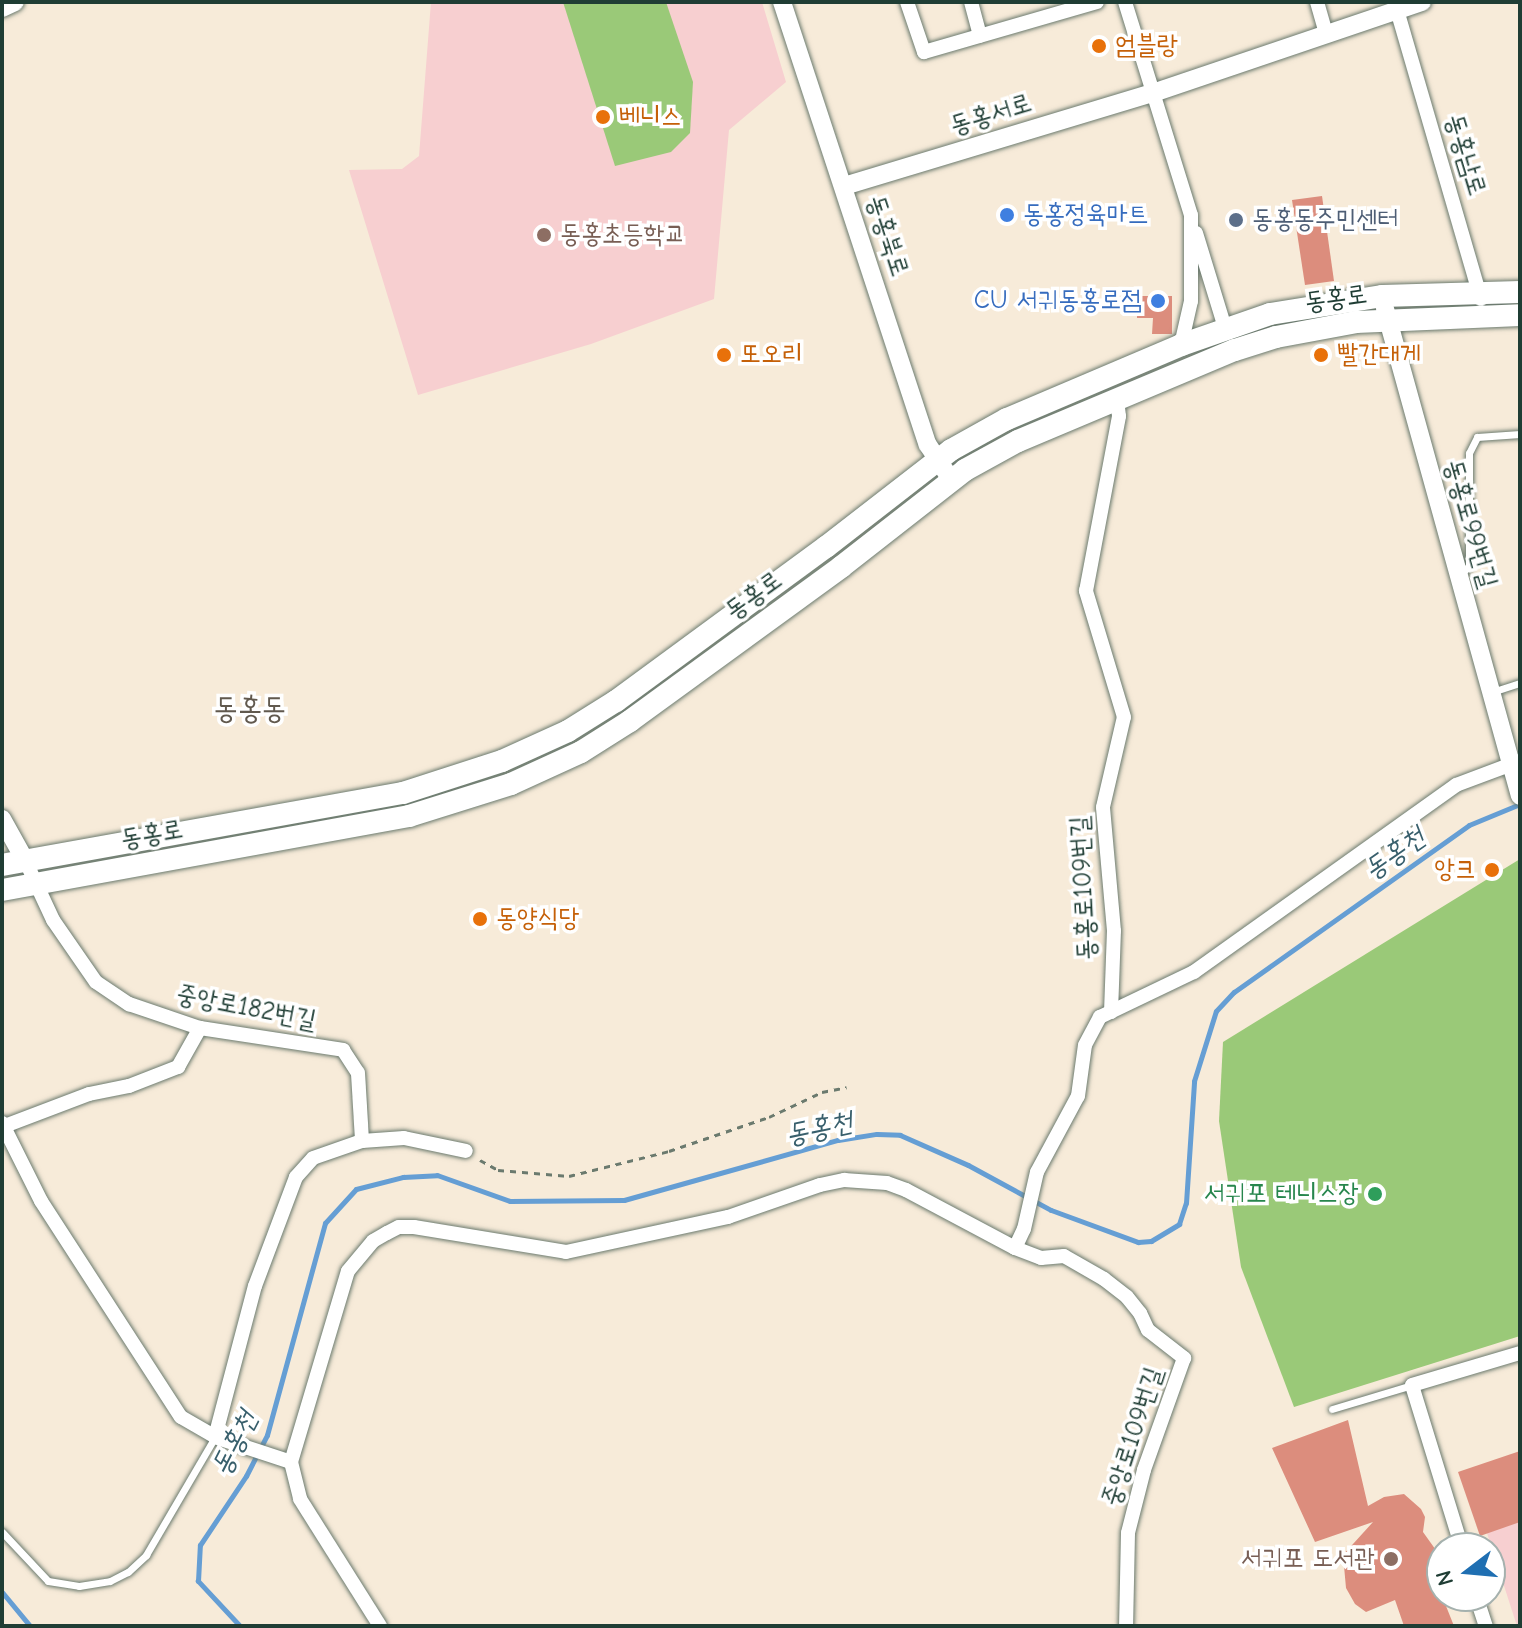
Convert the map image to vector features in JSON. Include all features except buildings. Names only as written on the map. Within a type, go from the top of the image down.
[{"type":"main road","name":"동홍로","points":[[2,865],[403,793],[474,772],[545,743],[616,701],[938,461],[1007,419],[1225,328],[1312,304],[1382,296],[1520,292]]},
{"type":"main road","name":"동홍로","points":[[2,890],[409,816],[482,795],[555,765],[630,721],[952,481],[1018,441],[1255,343],[1317,328],[1388,321],[1520,315]]},
{"type":"street","points":[[2,8],[15,2]]},
{"type":"street","name":"동홍북로","points":[[782,2],[928,445],[952,481]]},
{"type":"street","points":[[907,2],[924,52],[1097,2]]},
{"type":"street","points":[[971,2],[980,36]]},
{"type":"street","points":[[1125,2],[1225,328]]},
{"type":"street","points":[[1317,2],[1326,34]]},
{"type":"street","name":"동홍서로","points":[[844,186],[1153,93],[1422,2]]},
{"type":"street","name":"동홍남로","points":[[1397,10],[1481,292],[1482,315]]},
{"type":"street","points":[[1181,345],[1191,301],[1191,215]]},
{"type":"street","name":"동홍로99번길","points":[[1111,1012],[1194,972],[1456,785],[1516,775],[1490,693],[1382,296]]},
{"type":"street","name":"동홍로109번길","points":[[1111,1012],[1114,931],[1103,807],[1124,717],[1086,591],[1119,416],[1117,400]]},
{"type":"street","points":[[2,819],[26,862]]},
{"type":"street","name":"중앙로182번길","points":[[26,862],[53,920],[96,982],[129,1004],[200,1028],[343,1050],[358,1073],[362,1141]]},
{"type":"street","points":[[380,1626],[300,1499],[291,1462],[348,1271],[373,1241],[399,1227],[439,1230],[521,1247],[586,1250],[728,1217],[844,1180],[887,1183],[906,1190],[1015,1248],[1024,1229],[1037,1172],[1078,1096],[1085,1045],[1100,1017],[1111,1012]]},
{"type":"street","points":[[200,1028],[178,1067],[129,1086],[74,1099],[2,1126],[41,1201],[181,1417],[215,1437],[291,1462]]},
{"type":"street","points":[[215,1437],[255,1286],[296,1177],[313,1158],[362,1141],[404,1138],[466,1151]]},
{"type":"street","name":"중앙로109번길","points":[[1015,1248],[1041,1258],[1064,1256],[1104,1279],[1127,1297],[1148,1330],[1184,1358],[1144,1470],[1128,1533],[1126,1626]]},
{"type":"street","points":[[1457,1532],[1412,1385],[1520,1353]]},
{"type":"lane","points":[[1458,576],[1469,566],[1469,453],[1477,437],[1520,434]]},
{"type":"lane","points":[[1490,693],[1520,683]]},
{"type":"lane","points":[[1332,1409],[1412,1385]]},
{"type":"lane","points":[[2,1532],[48,1581],[79,1586],[110,1581],[128,1572],[146,1555],[215,1437]]},
{"type":"path","points":[[466,1151],[498,1170],[569,1176],[669,1151],[769,1117],[822,1092],[847,1087]]},
{"type":"shaded area","name":"동홍초등학교","points":[[431,2],[762,2],[786,82],[729,130],[714,299],[591,344],[418,395],[349,170],[402,169],[419,156]]},
{"type":"shaded area","points":[[1520,1488],[1520,1626],[1517,1626],[1506,1592],[1506,1532],[1487,1532],[1476,1499]]},
{"type":"green space","points":[[563,2],[666,2],[693,82],[690,133],[671,152],[615,166]]},
{"type":"green space","name":"서귀포 테니스장","points":[[1520,859],[1520,1336],[1294,1407],[1241,1267],[1219,1121],[1223,1042]]},
{"type":"waterway","name":"동홍천","points":[[240,1626],[198,1581],[200,1545],[246,1476],[267,1435],[325,1223],[356,1189],[403,1177],[437,1175],[510,1201],[624,1200],[838,1140],[877,1134],[900,1135],[968,1165],[1051,1210],[1138,1242],[1151,1241],[1179,1224],[1186,1203],[1194,1081],[1216,1011],[1234,992],[1469,825],[1520,804]]},
{"type":"waterway","name":"동홍천","points":[[2,1592],[30,1626]]},
{"type":"place","name":"엄블랑","points":[[1099,46]]},
{"type":"place","name":"베니스","points":[[603,117]]},
{"type":"place","name":"동홍정육마트","points":[[1007,215]]},
{"type":"place","name":"동홍동주민센터","points":[[1236,220]]},
{"type":"place","name":"동홍초등학교","points":[[544,235]]},
{"type":"place","name":"CU 서귀동홍로점","points":[[1158,301]]},
{"type":"place","name":"또오리","points":[[724,355]]},
{"type":"place","name":"빨간대게","points":[[1321,355]]},
{"type":"place","name":"앙크","points":[[1492,870]]},
{"type":"place","name":"동양식당","points":[[480,919]]},
{"type":"place","name":"서귀포 테니스장","points":[[1375,1194]]},
{"type":"place","name":"서귀포 도서관","points":[[1391,1559]]},
{"type":"district","name":"동홍동","points":[[250,709]]}]
